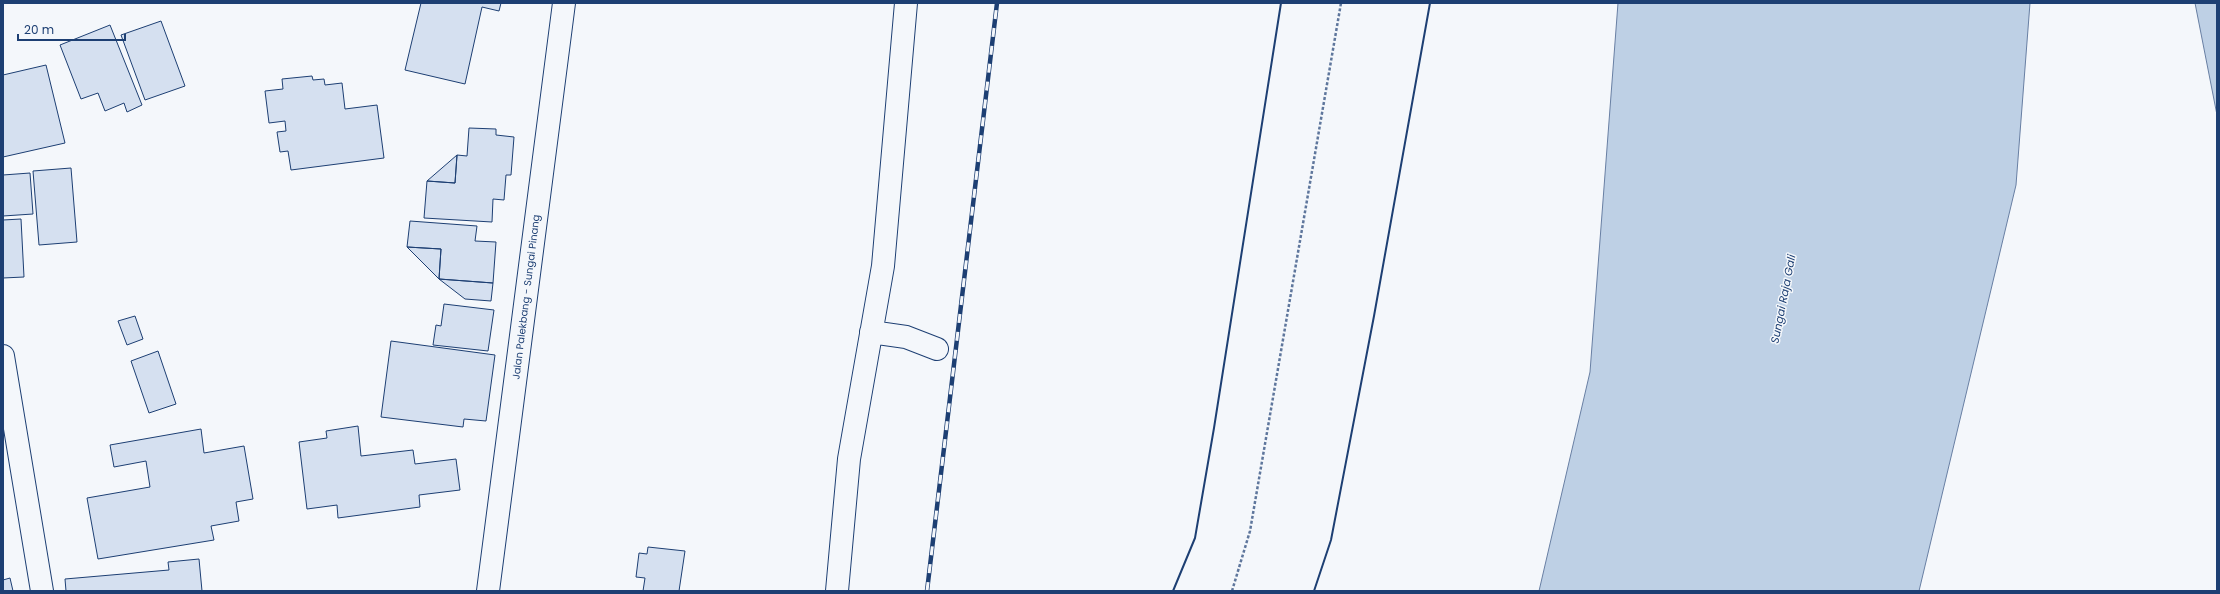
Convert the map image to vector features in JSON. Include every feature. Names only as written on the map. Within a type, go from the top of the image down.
[{"type":"street","name":"Jalan Palekbang - Sungai Pinang","points":[[488,591],[564,3]]},
{"type":"street","points":[[837,591],[848,459],[883,266],[906,3]]},
{"type":"street","points":[[871,332],[906,337],[937,349]]},
{"type":"street","points":[[3,356],[42,591]]},
{"type":"path","points":[[1232,591],[1250,531],[1341,3]]},
{"type":"water","name":"Sungai Raja Gali","points":[[1618,3],[2030,3],[2016,185],[1919,591],[1539,591],[1590,372]]},
{"type":"water","points":[[2195,3],[2217,3],[2217,115]]},
{"type":"building","points":[[421,3],[501,3],[499,11],[482,7],[465,84],[405,70]]},
{"type":"building","points":[[161,21],[185,86],[145,100],[121,35]]},
{"type":"building","points":[[110,25],[142,105],[127,112],[124,103],[105,111],[98,93],[81,99],[60,45]]},
{"type":"building","points":[[46,65],[65,143],[3,157],[3,75]]},
{"type":"building","points":[[312,76],[313,80],[324,79],[325,85],[342,83],[345,109],[377,105],[384,158],[291,170],[288,151],[280,152],[277,132],[286,131],[285,121],[269,123],[265,91],[283,89],[282,79]]},
{"type":"building","points":[[469,128],[496,129],[496,135],[514,137],[511,175],[506,175],[504,200],[493,199],[492,222],[424,218],[427,181],[455,183],[457,155],[467,156]]},
{"type":"building","points":[[457,155],[455,183],[427,181]]},
{"type":"building","points":[[71,168],[77,242],[39,245],[33,171]]},
{"type":"building","points":[[30,173],[33,214],[3,216],[3,175]]},
{"type":"building","points":[[21,219],[24,277],[3,278],[3,220]]},
{"type":"building","points":[[410,221],[477,226],[475,241],[496,242],[493,283],[439,279],[441,249],[407,247]]},
{"type":"building","points":[[407,247],[441,249],[439,279]]},
{"type":"building","points":[[439,279],[493,283],[491,301],[465,299]]},
{"type":"building","points":[[444,304],[494,310],[488,351],[433,345],[436,325],[441,326]]},
{"type":"building","points":[[135,316],[143,339],[127,345],[118,321]]},
{"type":"building","points":[[391,341],[495,355],[486,421],[464,419],[463,427],[381,417]]},
{"type":"building","points":[[158,351],[176,404],[149,413],[131,361]]},
{"type":"building","points":[[358,426],[361,456],[413,450],[415,464],[456,459],[460,490],[419,495],[420,507],[338,518],[337,505],[307,509],[299,442],[327,438],[326,431]]},
{"type":"building","points":[[201,429],[204,453],[244,446],[253,499],[236,502],[239,521],[211,526],[214,540],[98,559],[87,498],[150,487],[146,461],[114,467],[110,445]]},
{"type":"building","points":[[648,547],[685,551],[679,591],[643,591],[645,578],[636,577],[639,553],[647,554]]},
{"type":"building","points":[[199,559],[202,591],[66,591],[65,579],[169,570],[168,562]]},
{"type":"building","points":[[10,578],[13,591],[3,591],[3,580]]},
{"type":"railway","points":[[927,591],[997,3]]},
{"type":"wall","points":[[1173,591],[1195,538],[1214,428],[1281,3]]},
{"type":"wall","points":[[1314,591],[1331,540],[1374,316],[1430,3]]}]
